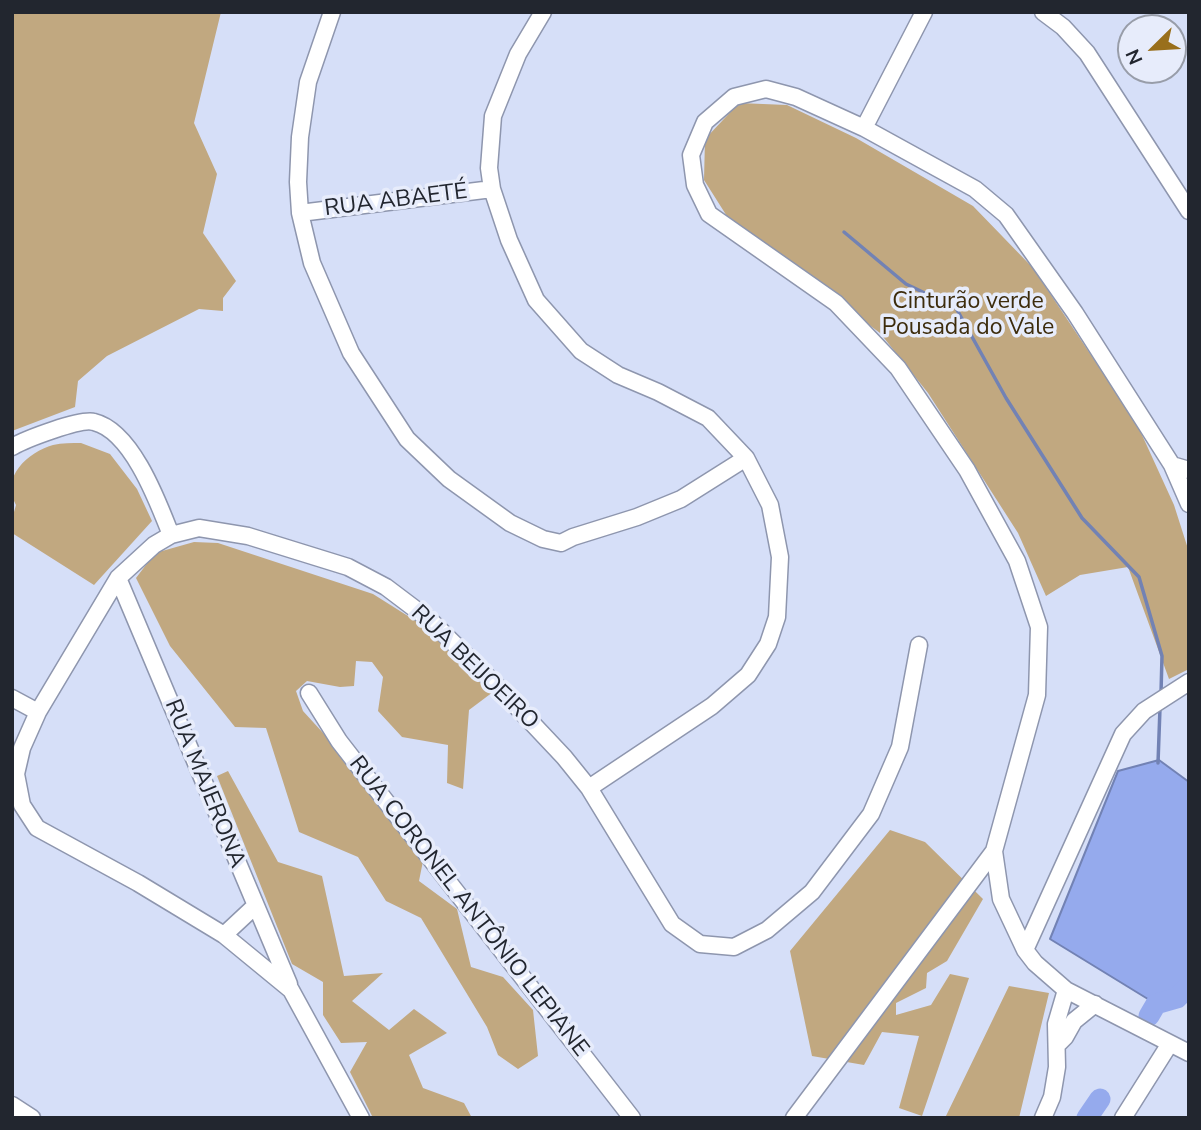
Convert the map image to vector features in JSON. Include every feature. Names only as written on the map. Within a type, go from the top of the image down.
[{"type":"street","points":[[332,12],[308,82],[300,137],[300,213],[312,264],[351,353],[407,439],[449,479],[510,523],[543,539],[561,543],[681,499],[746,458]]},
{"type":"street","points":[[864,128],[924,12]]},
{"type":"street","points":[[1043,12],[1063,27],[1087,53],[1189,211]]},
{"type":"street","points":[[536,15],[494,116],[489,168],[492,190],[509,240],[536,300],[581,351],[618,376],[658,392],[708,418],[746,458],[770,505],[780,557],[777,617],[768,644],[748,675],[733,691],[589,788]]},
{"type":"street","points":[[1188,1051],[1169,1045],[1137,1025],[1066,990],[1025,950],[1001,899],[994,851],[1037,695],[1039,627],[1017,561],[967,470],[898,368],[836,303],[709,214],[695,185],[691,155],[705,122],[734,97],[766,89],[796,97],[864,128],[975,189],[1006,215],[1075,313],[1172,465],[1189,504]]},
{"type":"street","name":"RUA ABAETÉ","points":[[300,213],[492,190]]},
{"type":"street","points":[[12,447],[93,421],[107,428],[134,456],[155,494],[171,535]]},
{"type":"street","points":[[1172,465],[1189,470]]},
{"type":"street","name":"RUA BEIJOEIRO","points":[[362,1118],[291,990],[224,935],[138,883],[37,828],[22,805],[16,774],[22,748],[38,712],[118,578],[154,545],[171,535],[199,528],[248,536],[348,567],[386,587],[431,621],[564,757],[589,788],[672,924],[700,944],[733,947],[767,930],[812,892],[871,814],[900,747],[919,645]]},
{"type":"street","name":"RUA MAJERONA","points":[[118,578],[291,990]]},
{"type":"street","points":[[1025,950],[1123,734],[1144,711],[1189,682]]},
{"type":"street","name":"RUA CORONEL ANTÔNIO LEPIANE","points":[[309,693],[339,741],[632,1118]]},
{"type":"street","points":[[12,698],[38,712]]},
{"type":"street","points":[[794,1118],[994,851]]},
{"type":"street","points":[[224,935],[254,907]]},
{"type":"street","points":[[1043,1118],[1052,1097],[1056,1077],[1056,1024],[1066,990]]},
{"type":"street","points":[[1057,1045],[1074,1021],[1095,1004]]},
{"type":"street","points":[[1123,1118],[1169,1045]]},
{"type":"street","points":[[12,1104],[24,1116]]},
{"type":"green space","points":[[12,12],[221,12],[194,123],[217,174],[203,233],[236,281],[223,298],[223,311],[199,309],[107,356],[78,381],[75,407],[12,431]]},
{"type":"green space","name":"Cinturão verde Pousada do Vale","points":[[739,103],[787,105],[856,138],[973,206],[1033,268],[1137,424],[1174,505],[1189,552],[1189,669],[1169,679],[1128,567],[1080,575],[1046,596],[1018,533],[928,393],[880,333],[730,221],[704,180],[705,139]]},
{"type":"green space","points":[[81,443],[110,454],[137,489],[152,521],[94,585],[12,533],[16,505],[12,485],[19,467],[44,448],[56,444]]},
{"type":"green space","points":[[194,542],[218,543],[373,594],[427,628],[493,692],[469,710],[463,789],[447,783],[448,745],[402,737],[378,711],[383,677],[372,662],[356,661],[354,686],[340,687],[307,681],[296,691],[303,711],[368,782],[423,861],[419,881],[457,909],[471,967],[503,977],[533,1010],[538,1056],[518,1069],[498,1055],[487,1027],[421,918],[386,901],[358,857],[299,832],[266,728],[235,727],[170,646],[136,578],[155,553]]},
{"type":"green space","points":[[228,771],[278,862],[322,876],[344,976],[383,973],[352,1001],[389,1030],[414,1009],[447,1033],[409,1055],[423,1088],[464,1103],[472,1118],[373,1118],[350,1072],[367,1042],[341,1043],[323,1015],[323,982],[292,964],[217,776]]},
{"type":"green space","points":[[890,830],[925,842],[983,899],[947,961],[927,973],[926,988],[896,1003],[896,1015],[931,1005],[950,974],[969,978],[922,1116],[899,1108],[919,1036],[882,1032],[864,1065],[812,1056],[790,951]]},
{"type":"green space","points":[[1009,986],[1049,993],[1019,1118],[945,1118]]},
{"type":"water","points":[[1159,760],[1189,782],[1189,986],[1177,998],[1156,1004],[1050,939],[1118,771]]},
{"type":"waterway","points":[[844,232],[906,284],[956,308],[1006,398],[1082,518],[1139,577],[1162,656],[1161,693]]},
{"type":"waterway","points":[[1158,763],[1160,708]]},
{"type":"waterway","points":[[1149,1016],[1156,1004],[1177,998],[1189,986]]},
{"type":"waterway","points":[[1087,1118],[1100,1099]]}]
